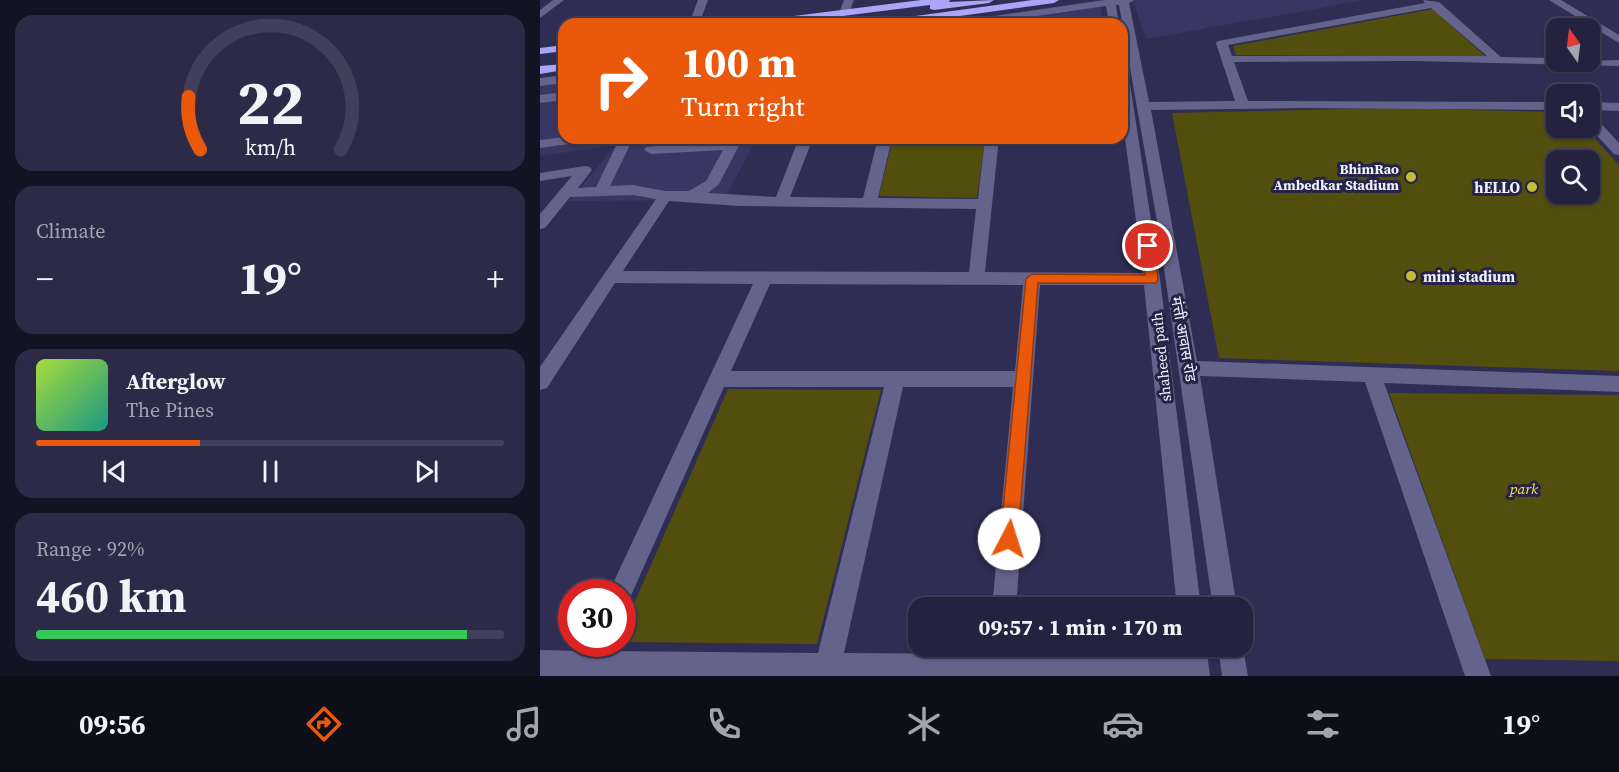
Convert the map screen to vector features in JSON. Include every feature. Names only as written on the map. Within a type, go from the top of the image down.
[{"type":"highway","points":[[803,18],[945,0]]},
{"type":"highway","points":[[854,18],[988,0]]},
{"type":"highway","points":[[923,18],[1054,0]]},
{"type":"highway","points":[[540,51],[558,49]]},
{"type":"highway","points":[[540,60],[558,58]]},
{"type":"highway","points":[[540,70],[558,68]]},
{"type":"street","points":[[540,15],[559,0]]},
{"type":"street","points":[[696,18],[704,0]]},
{"type":"street","points":[[844,13],[849,0]]},
{"type":"street","points":[[1554,0],[1619,40]]},
{"type":"street","points":[[1566,0],[1617,30]]},
{"type":"street","points":[[1001,18],[1119,1],[1115,18]]},
{"type":"street","name":"मंत्ती आवास रोड","points":[[1119,1],[1123,18]]},
{"type":"street","points":[[1243,105],[1222,43],[1432,2],[1498,60]]},
{"type":"street","points":[[1602,29],[1617,30]]},
{"type":"street","name":"मंत्ती आवास रोड","points":[[1128,39],[1144,106],[1145,162],[1189,368],[1223,597]]},
{"type":"street","points":[[1227,59],[1619,63]]},
{"type":"street","points":[[540,82],[558,80]]},
{"type":"street","name":"shaheed path","points":[[1128,95],[1145,162],[1152,279],[1188,597]]},
{"type":"street","points":[[540,99],[558,97]]},
{"type":"street","points":[[1144,106],[1433,103],[1546,106]]},
{"type":"street","points":[[1600,106],[1619,107]]},
{"type":"street","points":[[1600,131],[1619,151]]},
{"type":"street","points":[[540,144],[558,141]]},
{"type":"street","points":[[601,191],[624,144]]},
{"type":"street","points":[[651,150],[706,144]]},
{"type":"street","points":[[692,196],[712,184],[732,144]]},
{"type":"street","points":[[781,202],[804,144]]},
{"type":"street","points":[[869,203],[884,144]]},
{"type":"street","points":[[976,279],[991,144]]},
{"type":"street","points":[[540,177],[585,170],[542,220]]},
{"type":"street","points":[[566,193],[633,190],[665,196],[692,196],[739,201],[984,204]]},
{"type":"street","points":[[540,382],[665,196]]},
{"type":"street","points":[[611,277],[1152,279]]},
{"type":"street","points":[[627,579],[764,278]]},
{"type":"street","points":[[1005,597],[1032,279]]},
{"type":"street","points":[[1189,368],[1619,384]]},
{"type":"street","points":[[1372,376],[1478,676]]},
{"type":"street","points":[[718,379],[1022,379]]},
{"type":"street","points":[[828,666],[895,379]]},
{"type":"street","points":[[540,663],[589,661],[828,666],[1000,657],[1195,664]]},
{"type":"street","points":[[1232,657],[1235,676]]},
{"type":"shaded area","points":[[1099,0],[1103,18],[978,18]]},
{"type":"shaded area","points":[[1365,0],[1146,39],[1133,1]]},
{"type":"shaded area","points":[[558,76],[558,144],[754,144],[724,200],[569,201],[616,145],[540,156],[540,79]]},
{"type":"green space","points":[[1433,9],[1486,57],[1236,55],[1233,46]]},
{"type":"green space","name":"mini stadium","points":[[1390,108],[1546,112],[1546,138],[1594,138],[1619,165],[1619,371],[1219,358],[1172,113]]},
{"type":"green space","points":[[892,144],[984,144],[977,198],[879,196]]},
{"type":"green space","points":[[728,389],[881,390],[817,644],[636,642],[636,599]]},
{"type":"green space","name":"park","points":[[1389,393],[1619,395],[1619,661],[1485,659]]},
{"type":"place","name":"BhimRao Ambedkar Stadium","points":[[1411,177]]},
{"type":"place","name":"hELLO","points":[[1532,187]]},
{"type":"place","name":"mini stadium","points":[[1411,276]]},
{"type":"route","points":[[1009,539],[1032,279],[1152,279],[1148,246]]}]
